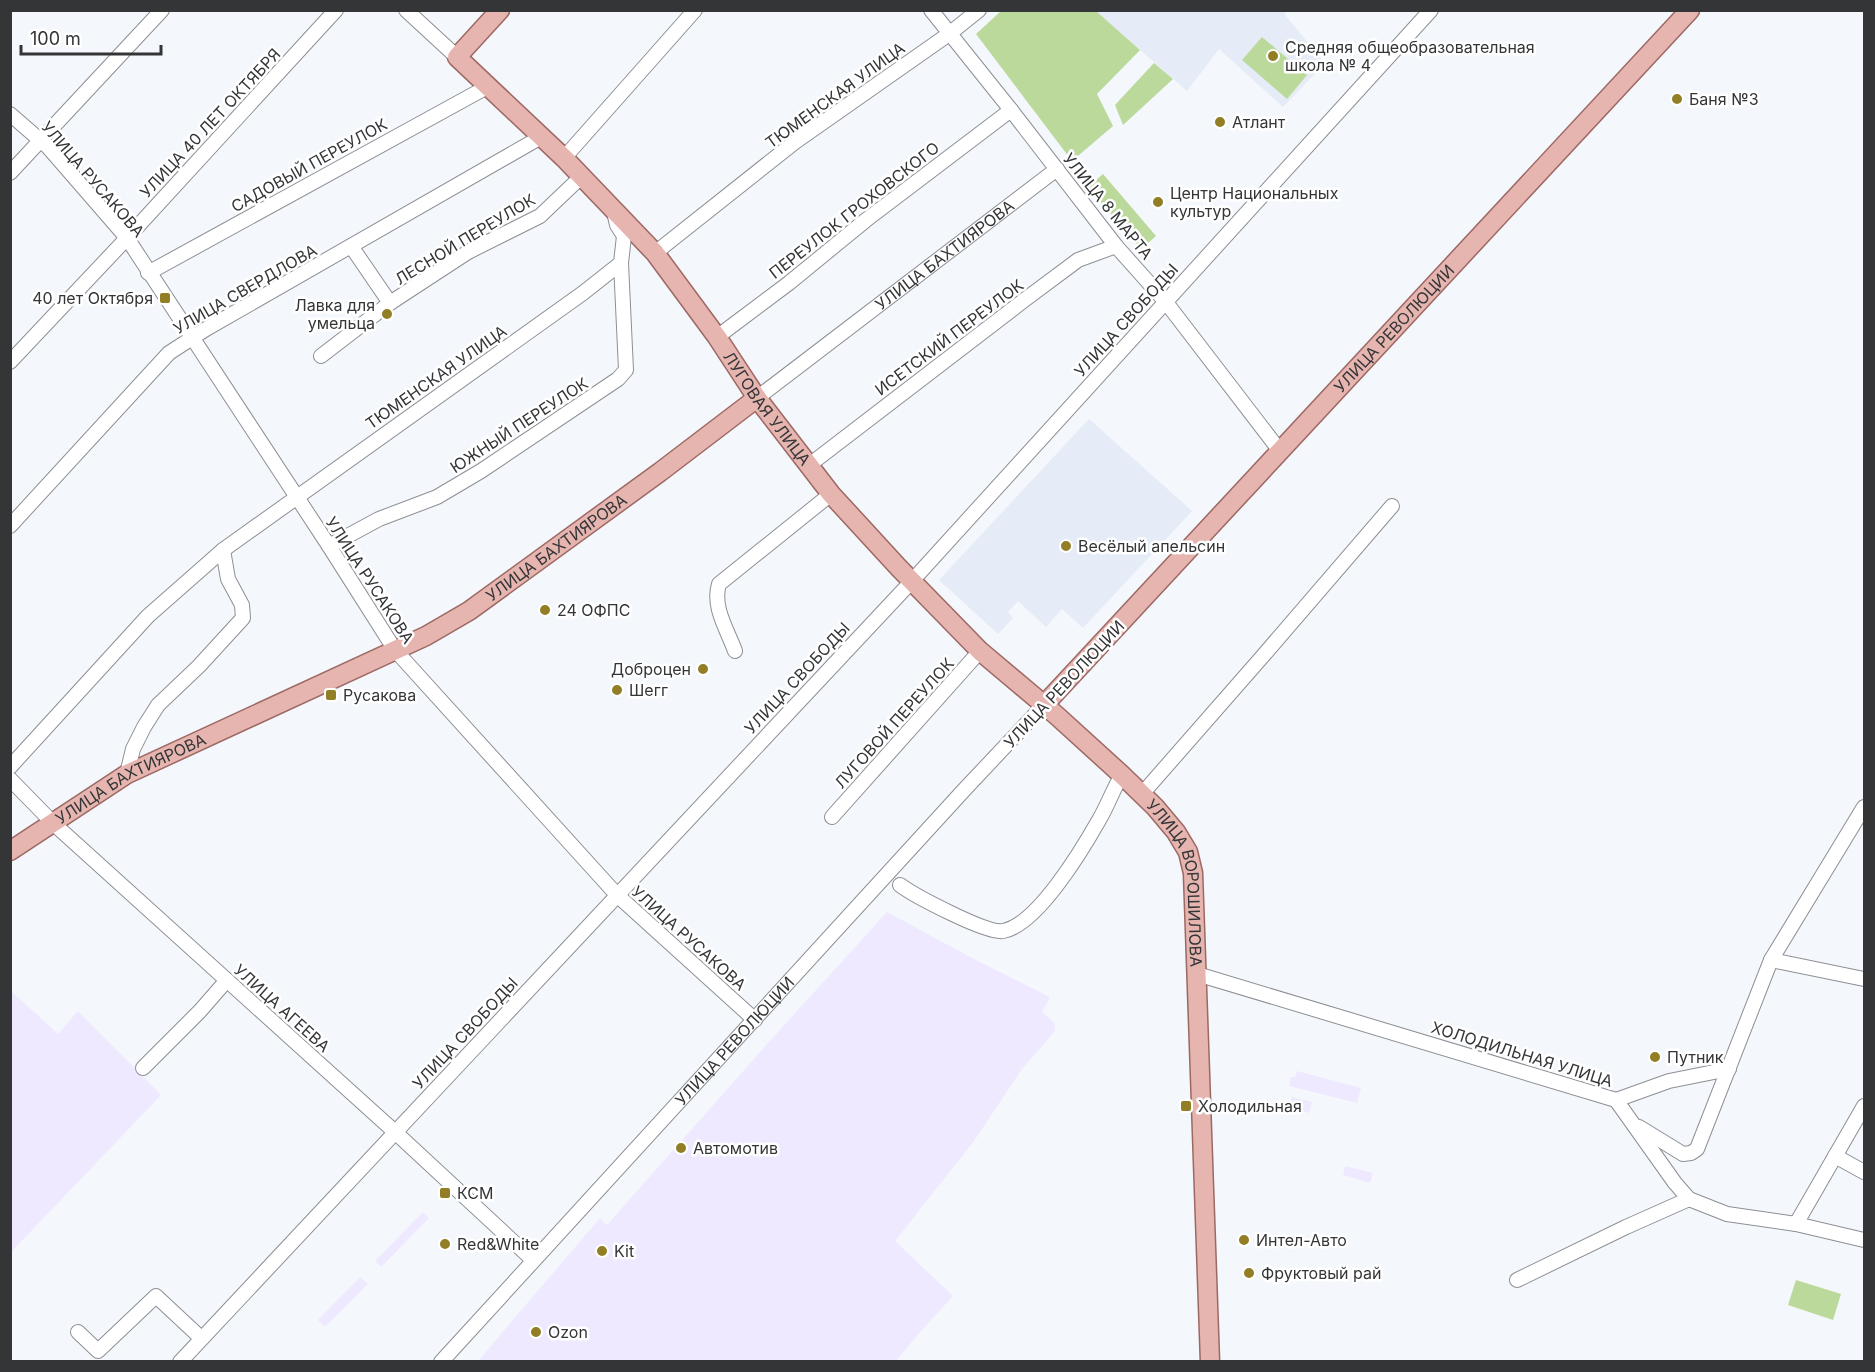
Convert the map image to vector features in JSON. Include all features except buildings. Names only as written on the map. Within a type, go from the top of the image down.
[{"type":"main road","points":[[457,57],[500,10]]},
{"type":"main road","name":"УЛИЦА РЕВОЛЮЦИИ","points":[[1044,705],[1690,10]]},
{"type":"main road","name":"ЛУГОВАЯ УЛИЦА","points":[[457,57],[564,158],[655,253],[717,337],[758,398],[831,494],[980,651],[1044,705],[1142,794]]},
{"type":"main road","name":"УЛИЦА БАХТИЯРОВА","points":[[10,851],[127,774],[426,636],[469,611],[758,398]]},
{"type":"main road","name":"УЛИЦА ВОРОШИЛОВА","points":[[1142,794],[1176,832],[1188,852],[1193,873],[1210,1362]]},
{"type":"street","points":[[10,173],[162,10]]},
{"type":"street","name":"УЛИЦА 40 ЛЕТ ОКТЯБРЯ","points":[[10,362],[336,10]]},
{"type":"street","name":"ЛУГОВАЯ УЛИЦА","points":[[406,10],[457,57]]},
{"type":"street","points":[[564,158],[695,10]]},
{"type":"street","name":"УЛИЦА 8 МАРТА","points":[[931,10],[1116,246],[1165,301],[1280,451]]},
{"type":"street","name":"ТЮМЕНСКАЯ УЛИЦА","points":[[655,253],[795,142],[949,34],[979,10]]},
{"type":"street","name":"УЛИЦА СВОБОДЫ","points":[[180,1362],[912,581],[1431,10]]},
{"type":"street","name":"САДОВЫЙ ПЕРЕУЛОК","points":[[148,273],[487,87]]},
{"type":"street","name":"ПЕРЕУЛОК ГРОХОВСКОГО","points":[[717,337],[789,283],[866,219],[1011,110]]},
{"type":"street","name":"УЛИЦА РУСАКОВА","points":[[10,114],[41,140],[127,238],[395,650],[617,895],[755,1020]]},
{"type":"street","name":"УЛИЦА СВЕРДЛОВА","points":[[10,526],[169,353],[541,137]]},
{"type":"street","name":"УЛИЦА БАХТИЯРОВА","points":[[758,398],[1057,169]]},
{"type":"street","name":"ЛЕСНОЙ ПЕРЕУЛОК","points":[[321,356],[390,303],[468,252],[540,216],[581,177]]},
{"type":"street","points":[[614,209],[617,225],[624,236],[621,263]]},
{"type":"street","name":"ЛЕСНОЙ ПЕРЕУЛОК","points":[[351,246],[390,303]]},
{"type":"street","name":"ИСЕТСКИЙ ПЕРЕУЛОК","points":[[808,466],[1078,260],[1116,246]]},
{"type":"street","name":"ТЮМЕНСКАЯ УЛИЦА","points":[[10,767],[148,616],[223,550],[583,293],[621,263]]},
{"type":"street","name":"ЮЖНЫЙ ПЕРЕУЛОК","points":[[329,546],[379,519],[436,497],[481,471],[618,380],[626,370],[621,263]]},
{"type":"street","points":[[735,651],[717,605],[716,594],[719,584],[831,494]]},
{"type":"street","name":"УЛИЦА ВОРОШИЛОВА","points":[[1142,794],[1392,506]]},
{"type":"street","points":[[127,774],[133,749],[158,705],[199,666],[243,618],[242,605],[228,579],[223,550]]},
{"type":"street","name":"ЛУГОВОЙ ПЕРЕУЛОК","points":[[832,817],[980,651]]},
{"type":"street","name":"УЛИЦА РЕВОЛЮЦИИ","points":[[441,1362],[532,1260],[1044,705]]},
{"type":"street","points":[[900,885],[953,915],[991,929],[1000,932],[1017,927],[1033,914],[1075,860],[1122,775]]},
{"type":"street","name":"УЛИЦА АГЕЕВА","points":[[10,779],[54,824],[532,1260]]},
{"type":"street","points":[[1632,1123],[1683,1154],[1691,1154],[1697,1149],[1771,960],[1864,807]]},
{"type":"street","points":[[1771,960],[1864,979]]},
{"type":"street","name":"ХОЛОДИЛЬНАЯ УЛИЦА","points":[[1197,974],[1616,1100],[1689,1200]]},
{"type":"street","points":[[143,1068],[200,1011],[227,980]]},
{"type":"street","points":[[1616,1100],[1669,1081],[1729,1069]]},
{"type":"street","points":[[1796,1224],[1864,1106]]},
{"type":"street","points":[[1835,1156],[1864,1172]]},
{"type":"street","points":[[1517,1280],[1626,1227],[1689,1200],[1727,1214],[1796,1224],[1864,1240]]},
{"type":"street","points":[[78,1332],[98,1351],[156,1296],[201,1338]]},
{"type":"shaded area","name":"Средняя общеобразовательная школа № 4","points":[[1096,11],[1287,11],[1285,15],[1325,63],[1283,107],[1219,49],[1187,91]]},
{"type":"shaded area","name":"Весёлый апельсин","points":[[1089,419],[1192,511],[1083,628],[1062,609],[1046,627],[1018,601],[1008,612],[1013,618],[998,634],[939,580]]},
{"type":"shaded area","points":[[887,912],[1050,997],[1042,1012],[1054,1022],[1055,1031],[1022,1069],[974,1141],[895,1241],[953,1296],[896,1361],[478,1361],[600,1218],[607,1225]]},
{"type":"shaded area","points":[[11,991],[58,1034],[78,1011],[161,1095],[11,1252]]},
{"type":"shaded area","points":[[1297,1071],[1361,1088],[1357,1103],[1289,1086],[1291,1077],[1295,1077]]},
{"type":"shaded area","points":[[1292,1097],[1312,1102],[1309,1113],[1289,1107]]},
{"type":"shaded area","points":[[1345,1166],[1373,1173],[1370,1183],[1343,1175]]},
{"type":"shaded area","points":[[423,1212],[429,1218],[381,1267],[375,1261]]},
{"type":"shaded area","points":[[360,1277],[368,1284],[325,1327],[318,1320]]},
{"type":"green space","points":[[1001,11],[1096,11],[1140,50],[1097,94],[1113,126],[1072,161],[976,34]]},
{"type":"green space","points":[[1262,37],[1307,75],[1287,99],[1242,60]]},
{"type":"green space","points":[[1154,63],[1173,79],[1123,125],[1115,105]]},
{"type":"green space","points":[[1103,174],[1156,236],[1141,249],[1088,187]]},
{"type":"green space","points":[[1796,1280],[1841,1294],[1833,1320],[1788,1305]]},
{"type":"place","name":"Средняя общеобразовательная школа № 4","points":[[1273,56]]},
{"type":"place","name":"Баня №3","points":[[1677,99]]},
{"type":"place","name":"Атлант","points":[[1220,122]]},
{"type":"place","name":"Центр Национальных культур","points":[[1158,202]]},
{"type":"place","name":"40 лет Октября","points":[[165,298]]},
{"type":"place","name":"Лавка для умельца","points":[[387,314]]},
{"type":"place","name":"Весёлый апельсин","points":[[1066,546]]},
{"type":"place","name":"24 ОФПС","points":[[545,610]]},
{"type":"place","name":"Доброцен","points":[[703,669]]},
{"type":"place","name":"Шегг","points":[[617,690]]},
{"type":"place","name":"Русакова","points":[[331,695]]},
{"type":"place","name":"Путник","points":[[1655,1057]]},
{"type":"place","name":"Холодильная","points":[[1186,1106]]},
{"type":"place","name":"Автомотив","points":[[681,1148]]},
{"type":"place","name":"КСМ","points":[[445,1193]]},
{"type":"place","name":"Интел-Авто","points":[[1244,1240]]},
{"type":"place","name":"Red&White","points":[[445,1244]]},
{"type":"place","name":"Kit","points":[[602,1251]]},
{"type":"place","name":"Фруктовый рай","points":[[1249,1273]]},
{"type":"place","name":"Ozon","points":[[536,1332]]}]
